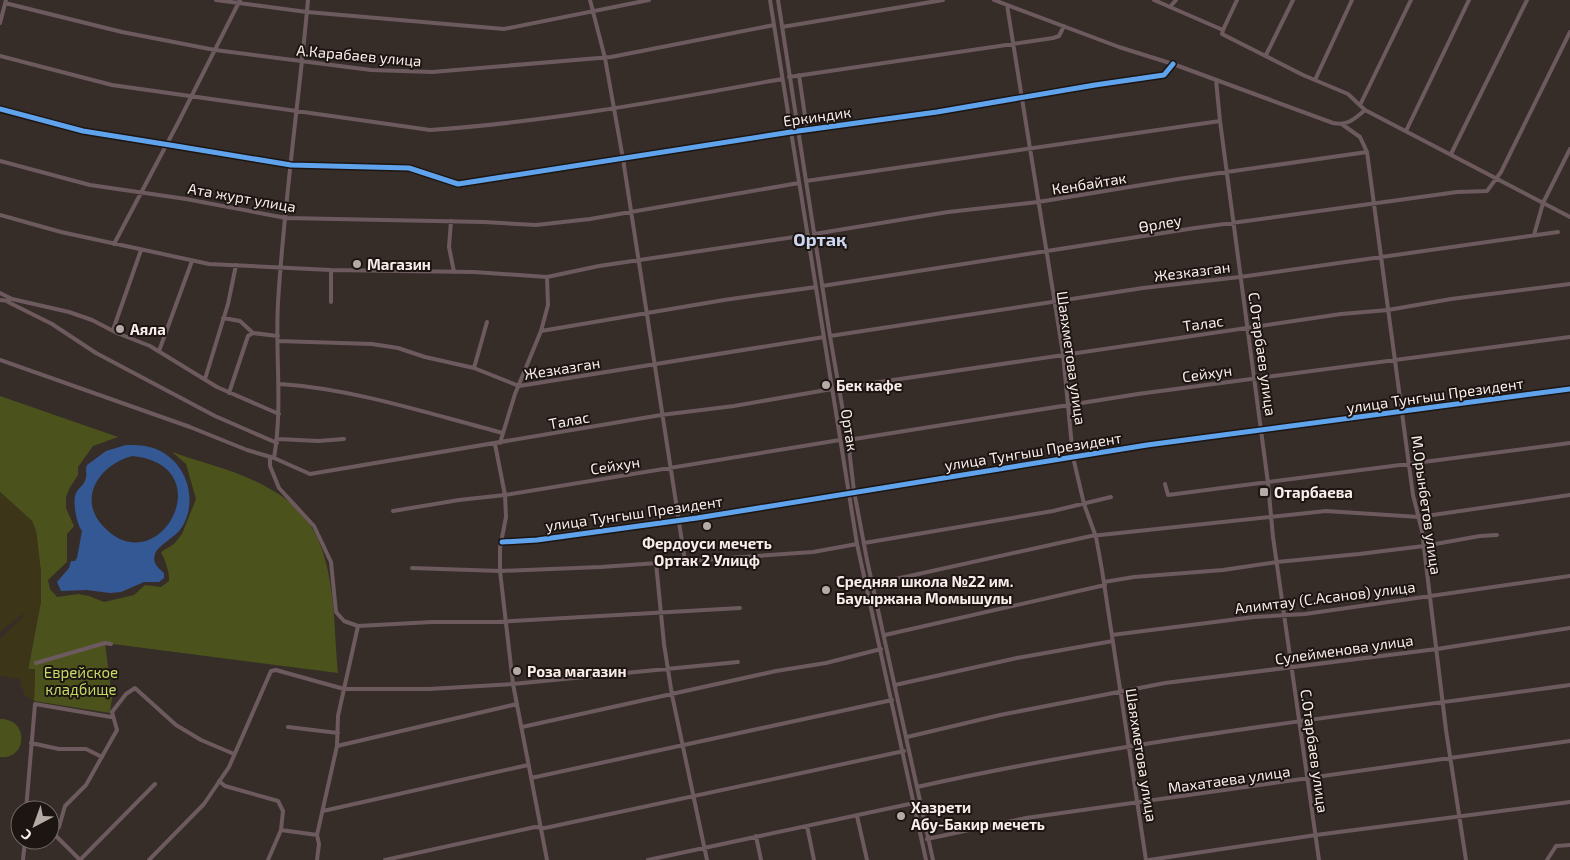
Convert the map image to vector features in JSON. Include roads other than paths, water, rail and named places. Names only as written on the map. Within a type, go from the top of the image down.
[{"type":"street","points":[[216,0],[307,12],[504,29],[649,0]]},
{"type":"street","points":[[308,0],[281,268],[278,339],[279,414],[277,441],[270,466],[279,488],[314,526],[331,562],[336,612],[344,622],[358,626],[432,622],[505,622],[740,608]]},
{"type":"street","points":[[590,0],[605,58],[623,159],[685,561]]},
{"type":"street","name":"Ортак","points":[[770,0],[857,544],[904,751],[926,860]]},
{"type":"street","name":"Ортак","points":[[778,0],[848,440],[854,491],[933,860]]},
{"type":"street","points":[[782,27],[943,0]]},
{"type":"street","points":[[996,0],[1118,47],[1174,64],[1343,125],[1360,137],[1367,152]]},
{"type":"street","points":[[1154,0],[1223,30]]},
{"type":"street","points":[[1170,7],[1176,0]]},
{"type":"street","points":[[1237,0],[1222,34],[1314,80],[1348,94],[1365,110],[1570,217]]},
{"type":"street","points":[[1266,56],[1293,0]]},
{"type":"street","points":[[1314,80],[1352,0]]},
{"type":"street","points":[[1360,104],[1411,0]]},
{"type":"street","points":[[1406,131],[1470,0]]},
{"type":"street","points":[[1452,154],[1527,0]]},
{"type":"street","points":[[0,22],[5,2]]},
{"type":"street","name":"А.Карабаев улица","points":[[5,2],[122,32],[215,50],[371,70],[432,72],[605,58],[774,25]]},
{"type":"street","points":[[114,244],[193,95],[239,2]]},
{"type":"street","name":"Шаяхметова улица","points":[[1007,5],[1053,303],[1063,354],[1070,404],[1073,457],[1084,504],[1096,537],[1146,860]]},
{"type":"street","points":[[789,77],[1053,38],[1059,36],[1064,26]]},
{"type":"street","points":[[1496,178],[1570,32]]},
{"type":"street","points":[[0,56],[112,84],[430,130],[476,127],[614,108],[782,79]]},
{"type":"street","name":"Еркиндик","points":[[291,165],[409,168],[458,184],[791,132],[937,112],[1164,75],[1174,64]]},
{"type":"street","points":[[799,75],[808,130]]},
{"type":"street","name":"С.Отарбаев улица","points":[[1216,80],[1226,172],[1284,616],[1319,860]]},
{"type":"street","points":[[0,109],[83,131],[291,165]]},
{"type":"street","points":[[1343,125],[1349,123],[1365,110]]},
{"type":"street","points":[[806,182],[1220,121]]},
{"type":"street","points":[[1534,235],[1543,203],[1570,149]]},
{"type":"street","name":"Кенбайтак","points":[[814,234],[948,212],[1038,202],[1367,152]]},
{"type":"street","name":"М.Орынбетов улица","points":[[1367,152],[1413,495],[1424,546],[1446,730],[1452,759],[1466,860]]},
{"type":"street","name":"Ата журт улица","points":[[0,161],[90,185],[141,192],[286,218],[451,221],[536,225],[631,212],[799,183]]},
{"type":"street","name":"Өрлеу","points":[[822,286],[1457,192],[1484,192],[1487,191],[1496,178]]},
{"type":"street","points":[[0,215],[141,250],[192,261],[236,266],[454,272],[547,277],[808,235]]},
{"type":"street","points":[[451,221],[449,246],[454,272]]},
{"type":"street","name":"Жезказган","points":[[830,336],[1143,288],[1240,277],[1558,232]]},
{"type":"street","points":[[113,330],[141,250]]},
{"type":"street","points":[[159,351],[192,261]]},
{"type":"street","points":[[205,379],[224,318],[236,266]]},
{"type":"street","points":[[331,270],[332,302]]},
{"type":"street","points":[[547,277],[548,305],[541,331],[503,433],[497,444],[505,495],[506,517],[500,571],[505,622],[513,684],[547,860]]},
{"type":"street","name":"Талас","points":[[839,388],[1341,314],[1388,310],[1451,299],[1570,284]]},
{"type":"street","points":[[541,331],[816,287]]},
{"type":"street","points":[[0,293],[96,353],[207,412],[277,441],[344,439]]},
{"type":"street","points":[[0,300],[10,300],[69,312],[159,351],[229,393],[279,414]]},
{"type":"street","points":[[224,318],[240,321],[253,333],[248,336],[229,393]]},
{"type":"street","points":[[474,368],[487,322]]},
{"type":"street","name":"Жезказган","points":[[253,333],[278,339],[372,344],[474,368],[519,386],[824,337]]},
{"type":"street","name":"Сейхун","points":[[848,440],[1070,404],[1253,378],[1395,362],[1570,338]]},
{"type":"street","points":[[0,360],[272,457]]},
{"type":"street","points":[[280,384],[309,386],[343,392],[503,433]]},
{"type":"street","name":"Талас","points":[[272,457],[310,474],[497,444],[661,414],[734,406],[832,389]]},
{"type":"street","name":"улица Тунгыш Президент","points":[[502,542],[537,540],[678,519],[1156,444],[1260,432],[1570,389]]},
{"type":"street","name":"Сейхун","points":[[393,511],[459,500],[505,495],[840,440]]},
{"type":"street","points":[[1165,484],[1168,495],[1570,443]]},
{"type":"street","points":[[873,584],[1096,537],[1301,513],[1344,511],[1419,517],[1570,495]]},
{"type":"street","points":[[864,543],[952,530],[1111,497]]},
{"type":"street","points":[[885,635],[1134,577],[1223,570],[1277,562],[1424,546],[1480,536],[1497,536]]},
{"type":"street","points":[[412,568],[500,571],[656,563],[813,552],[857,544]]},
{"type":"street","points":[[656,563],[672,695],[707,860]]},
{"type":"street","name":"Алимтау (С.Асанов) улица","points":[[1112,635],[1254,617],[1284,616],[1570,576]]},
{"type":"street","points":[[317,860],[319,844],[316,836],[337,746],[338,716],[358,626]]},
{"type":"street","name":"Сулейменова улица","points":[[907,736],[1000,715],[1165,683],[1437,649],[1570,628]]},
{"type":"street","points":[[895,685],[1017,658],[1113,641]]},
{"type":"street","points":[[36,663],[104,643],[111,644]]},
{"type":"street","points":[[522,728],[776,671],[826,663],[881,649]]},
{"type":"street","points":[[149,860],[192,818],[219,781],[234,754],[267,675],[276,670],[344,689],[429,689],[668,671],[738,662]]},
{"type":"street","points":[[917,787],[1019,765],[1129,747],[1570,685]]},
{"type":"street","points":[[60,824],[65,806],[86,785],[116,730],[111,716],[112,712],[126,694],[135,688],[176,725],[201,740],[234,754]]},
{"type":"street","points":[[531,778],[892,700]]},
{"type":"street","points":[[27,800],[35,704],[111,716]]},
{"type":"street","points":[[337,746],[517,704]]},
{"type":"street","points":[[288,728],[338,733]]},
{"type":"street","name":"Махатаева улица","points":[[922,840],[1026,818],[1138,804],[1570,741]]},
{"type":"street","points":[[31,743],[59,749],[86,749],[102,757]]},
{"type":"street","points":[[385,860],[904,751]]},
{"type":"street","points":[[322,811],[528,765]]},
{"type":"street","points":[[219,781],[225,786],[278,801],[283,811],[281,830],[268,860]]},
{"type":"street","points":[[60,841],[80,860],[155,784]]},
{"type":"street","points":[[1150,860],[1316,835],[1461,818],[1570,802]]},
{"type":"street","points":[[648,860],[914,803]]},
{"type":"street","points":[[857,816],[867,860]]},
{"type":"street","points":[[808,826],[814,860]]},
{"type":"street","points":[[281,830],[316,836]]},
{"type":"street","points":[[756,836],[761,860]]},
{"type":"street","points":[[1547,860],[1556,846],[1570,845]]},
{"type":"water","points":[[126,445],[145,446],[156,449],[175,462],[187,482],[189,505],[187,516],[179,531],[160,547],[155,554],[155,563],[164,573],[164,578],[159,582],[144,582],[121,592],[61,591],[57,582],[69,568],[71,561],[75,561],[77,558],[82,531],[78,524],[76,513],[76,493],[85,480],[87,465],[106,451]],"holes":[[[132,456],[160,464],[174,479],[178,498],[172,517],[160,533],[143,542],[123,540],[102,525],[95,514],[92,504],[92,493],[96,483],[111,466]]]},
{"type":"place","name":"Магазин","points":[[357,264]]},
{"type":"place","name":"Аяла","points":[[120,329]]},
{"type":"place","name":"Бек кафе","points":[[826,385]]},
{"type":"place","name":"Отарбаева","points":[[1264,492]]},
{"type":"place","name":"Фердоуси мечеть Ортак 2 Улицф","points":[[707,526]]},
{"type":"place","name":"Средняя школа №22 им. Бауыржана Момышулы","points":[[826,590]]},
{"type":"place","name":"Роза магазин","points":[[517,671]]},
{"type":"place","name":"Хазрети Абу-Бакир мечеть","points":[[901,816]]},
{"type":"district","name":"Ортақ","points":[[820,239]]},
{"type":"park label","name":"Еврейское кладбище","points":[[81,680]]}]
